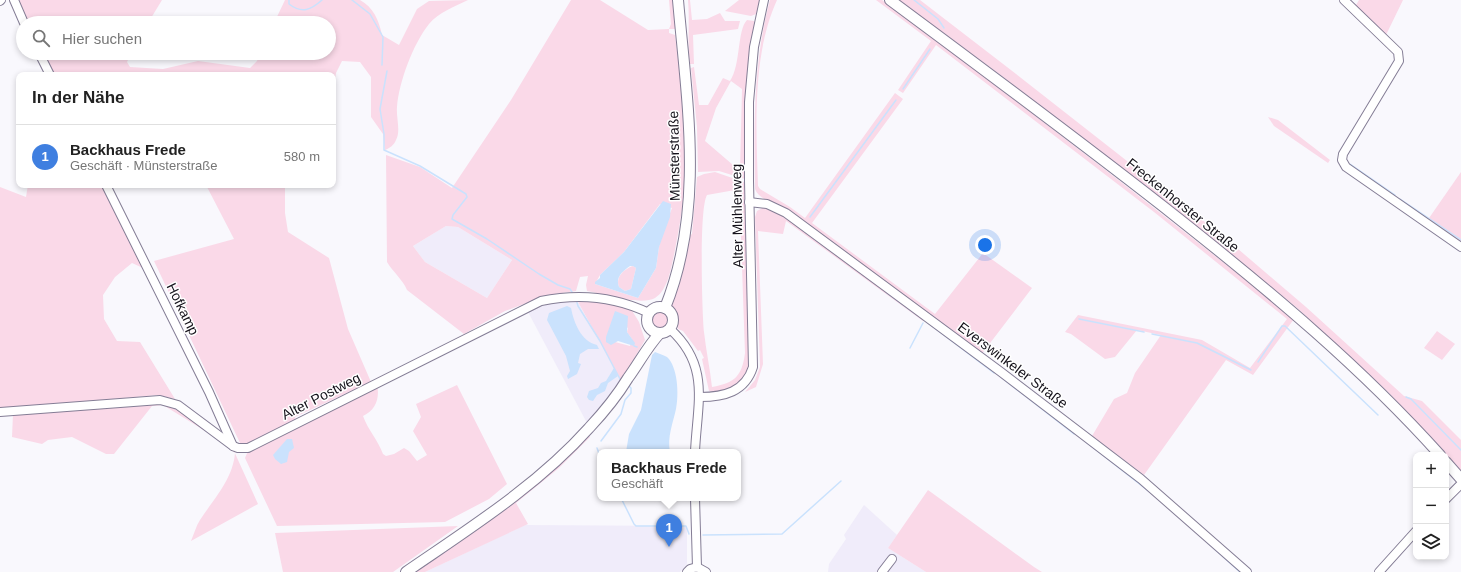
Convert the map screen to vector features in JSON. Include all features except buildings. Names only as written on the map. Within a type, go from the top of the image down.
[{"type":"main road","name":"Münsterstraße","points":[[665,308],[683,245],[689,211],[691,178],[690,137],[678,0]]},
{"type":"main road","name":"Freckenhorster Straße","points":[[890,0],[1104,160],[1293,312],[1371,383],[1437,452]]},
{"type":"main road","points":[[406,572],[492,512],[559,459],[588,430],[610,404],[645,350],[660,334],[670,329],[672,317],[665,308],[656,308],[649,313],[647,321],[650,329],[645,350]]},
{"type":"main road","points":[[650,329],[660,334]]},
{"type":"main road","points":[[1449,466],[1460,479]]},
{"type":"street","points":[[14,0],[21,16]]},
{"type":"street","name":"Alter Mühlenweg","points":[[700,397],[724,395],[737,390],[746,382],[753,367],[749,202],[750,82],[754,47],[764,0]]},
{"type":"street","points":[[1344,0],[1398,52],[1399,61],[1343,154],[1342,160],[1346,167],[1461,247]]},
{"type":"street","points":[[42,60],[48,72]]},
{"type":"street","name":"Hofkamp","points":[[107,188],[209,392],[234,446]]},
{"type":"street","name":"Everswinkeler Straße","points":[[749,202],[767,204],[786,213],[976,353],[1146,484],[1247,572]]},
{"type":"street","name":"Alter Postweg","points":[[234,446],[238,448],[248,448],[541,301],[570,296],[603,298],[624,302],[649,313]]},
{"type":"street","points":[[670,329],[680,339],[694,363],[699,380],[700,397],[695,449]]},
{"type":"street","points":[[0,412],[160,400],[178,405],[234,446]]},
{"type":"street","points":[[1449,495],[1460,479]]},
{"type":"street","points":[[695,501],[697,567]]},
{"type":"street","points":[[1379,572],[1413,534]]},
{"type":"street","points":[[882,572],[892,559]]},
{"type":"street","points":[[687,572],[690,569],[697,567],[706,572]]},
{"type":"shaded area","points":[[17,0],[162,0],[152,16],[25,16]]},
{"type":"shaded area","points":[[285,0],[360,0],[365,3],[375,14],[382,35],[399,45],[417,9],[429,1],[468,0],[437,16],[423,32],[412,52],[398,97],[397,136],[393,145],[385,150],[383,134],[371,117],[371,77],[360,62],[342,61],[336,73],[52,72],[46,60],[128,60],[127,62],[130,67],[163,69],[198,61],[250,68],[257,60],[336,60],[336,16],[277,16]]},
{"type":"shaded area","points":[[571,0],[600,0],[648,30],[669,29],[669,33],[675,35],[684,116],[686,165],[683,199],[674,255],[666,284],[663,290],[655,298],[641,301],[612,297],[587,291],[586,285],[588,276],[580,277],[576,291],[548,295],[505,311],[464,334],[407,290],[387,262],[386,155],[420,167],[452,188],[511,100]],"holes":[[[660,204],[672,208],[660,240],[656,268],[638,298],[595,284],[600,275],[624,252]],[[446,226],[458,227],[512,260],[487,298],[425,262],[413,246]]]},
{"type":"shaded area","points":[[669,0],[674,0],[677,29],[669,29],[671,24]]},
{"type":"shaded area","points":[[688,0],[690,0],[692,20],[707,19],[720,13],[725,21],[740,21],[738,29],[693,35],[694,64],[690,64],[689,56]]},
{"type":"shaded area","points":[[739,0],[760,0],[756,14],[751,16],[725,11]]},
{"type":"shaded area","points":[[770,0],[777,0],[769,21],[763,44],[757,91],[758,186],[760,189],[805,218],[895,93],[903,99],[812,223],[935,314],[983,253],[1032,288],[981,355],[785,209],[764,199],[757,193],[755,189],[756,94],[760,47]]},
{"type":"shaded area","points":[[876,0],[882,0],[992,83],[1144,200],[1294,319],[1253,375],[1226,360],[1144,475],[1092,436],[1114,399],[1127,393],[1135,373],[1161,335],[1137,330],[1115,357],[1105,359],[1071,334],[1065,332],[1078,315],[1202,340],[1250,368],[1287,319],[1154,212],[936,45],[903,93],[898,90],[931,41]]},
{"type":"shaded area","points":[[899,0],[920,0],[1224,237],[1306,307],[1404,396],[1422,401],[1461,440],[1461,471],[1449,458],[1449,452],[1443,452],[1389,393],[1296,307],[1003,77]]},
{"type":"shaded area","points":[[1346,0],[1350,0],[1356,5],[1359,0],[1403,0],[1385,37]]},
{"type":"shaded area","points":[[747,20],[754,21],[755,25],[746,85],[745,179],[719,171],[698,172],[697,127],[691,68],[694,67],[699,105],[708,105],[723,78],[730,81],[736,66],[744,25]],"holes":[[[731,81],[742,89],[740,171],[705,141],[716,108]]]},
{"type":"shaded area","points":[[1268,117],[1278,120],[1330,160],[1328,163],[1274,126]]},
{"type":"shaded area","points":[[715,172],[744,182],[746,188],[750,351],[749,367],[747,373],[739,382],[727,389],[715,392],[709,391],[702,359],[704,358],[700,350],[698,351],[683,331],[678,329],[675,316],[671,308],[687,242],[689,236],[692,234],[697,177]],"holes":[[[735,190],[740,210],[745,353],[744,361],[739,373],[732,381],[712,387],[704,332],[702,304],[702,239],[704,204],[707,195]]]},
{"type":"shaded area","points":[[1461,172],[1461,244],[1427,221]]},
{"type":"shaded area","points":[[0,187],[26,197],[28,188],[104,188],[145,269],[132,263],[115,277],[103,295],[104,319],[117,341],[140,342],[175,399],[158,395],[0,409]]},
{"type":"shaded area","points":[[208,188],[285,188],[285,213],[288,232],[329,258],[348,329],[371,382],[295,417],[296,421],[249,444],[239,446],[240,443],[154,261],[234,239]]},
{"type":"shaded area","points":[[764,207],[779,211],[925,319],[923,321],[786,221],[783,234],[758,231],[763,364],[756,387],[745,392],[755,380],[760,367],[755,217],[757,211]]},
{"type":"shaded area","points":[[446,226],[458,227],[512,260],[487,298],[425,262],[413,246]]},
{"type":"shaded area","points":[[633,266],[636,268],[631,289],[625,291],[619,287],[618,280],[626,269]]},
{"type":"shaded area","points":[[576,298],[621,381],[608,399],[587,423],[528,312],[550,303]]},
{"type":"shaded area","points":[[576,298],[608,302],[631,309],[639,322],[645,340],[621,381]],"holes":[[[614,318],[628,328],[627,332],[632,339],[630,346],[615,342],[610,327]]]},
{"type":"shaded area","points":[[660,310],[667,313],[670,320],[667,327],[660,330],[653,327],[650,320],[653,313]]},
{"type":"shaded area","points":[[1437,331],[1455,344],[1442,360],[1424,348]]},
{"type":"shaded area","points":[[377,384],[378,394],[376,403],[371,410],[363,416],[383,454],[386,456],[394,454],[404,448],[409,451],[417,461],[427,455],[413,431],[421,417],[416,404],[457,385],[507,484],[489,499],[445,522],[277,526],[245,458],[248,451]]},
{"type":"shaded area","points":[[162,403],[176,406],[233,449],[235,453],[215,437],[163,405],[152,406],[114,454],[106,454],[72,437],[48,440],[42,444],[12,437],[13,414]]},
{"type":"shaded area","points":[[588,434],[590,437],[559,468],[516,503],[528,524],[425,572],[412,572]]},
{"type":"shaded area","points":[[235,453],[258,504],[191,541],[196,527],[231,472]]},
{"type":"shaded area","points":[[928,490],[1042,572],[926,572],[888,548]]},
{"type":"shaded area","points":[[864,505],[897,535],[888,548],[926,572],[828,572],[829,564],[846,539],[844,535]]},
{"type":"shaded area","points":[[525,525],[687,526],[687,564],[680,572],[425,572]]},
{"type":"shaded area","points":[[458,526],[393,572],[283,572],[275,533]]},
{"type":"water","points":[[663,201],[671,204],[670,217],[659,247],[656,268],[638,298],[595,284],[595,282],[600,278],[600,275],[624,252]],"holes":[[[630,266],[636,268],[631,289],[625,291],[619,287],[618,280],[620,275],[625,270]]]},
{"type":"water","points":[[567,306],[571,308],[579,331],[587,340],[597,345],[599,349],[588,349],[580,354],[578,363],[581,364],[577,374],[568,379],[567,376],[570,371],[566,356],[547,320],[549,313]]},
{"type":"water","points":[[615,311],[628,316],[627,332],[635,343],[634,346],[618,341],[611,345],[606,342],[606,337]]},
{"type":"water","points":[[655,352],[667,357],[673,367],[677,382],[677,403],[670,435],[670,449],[626,449],[629,434],[641,410],[652,355]]},
{"type":"water","points":[[614,368],[618,376],[608,383],[605,391],[597,395],[593,401],[589,400],[587,397],[589,391],[598,388],[601,383],[606,381]]},
{"type":"water","points":[[287,439],[292,439],[294,448],[289,452],[287,462],[281,464],[273,455]]},
{"type":"waterway","points":[[289,0],[289,4],[302,10],[306,10],[322,0]]},
{"type":"waterway","points":[[352,0],[370,14],[383,37],[382,65]]},
{"type":"waterway","points":[[914,0],[938,19],[944,28]]},
{"type":"waterway","points":[[903,89],[930,49]]},
{"type":"waterway","points":[[387,71],[380,109],[384,134],[384,150],[420,166],[466,194],[467,197],[453,215],[452,219],[487,239],[539,274],[558,285],[570,289],[572,292]]},
{"type":"waterway","points":[[810,217],[896,100]]},
{"type":"waterway","points":[[1350,164],[1395,195]]},
{"type":"waterway","points":[[1400,199],[1461,240]]},
{"type":"waterway","points":[[887,293],[924,320]]},
{"type":"waterway","points":[[576,299],[578,306],[600,341],[621,381]]},
{"type":"waterway","points":[[1079,319],[1144,332]]},
{"type":"waterway","points":[[910,348],[923,323]]},
{"type":"waterway","points":[[928,323],[994,373]]},
{"type":"waterway","points":[[1258,362],[1282,326],[1285,326],[1378,415]]},
{"type":"waterway","points":[[1152,334],[1197,343],[1251,370]]},
{"type":"waterway","points":[[1002,378],[1074,434]]},
{"type":"waterway","points":[[601,441],[621,414],[625,400],[631,393],[631,388],[629,386]]},
{"type":"waterway","points":[[1406,397],[1411,399],[1461,450]]},
{"type":"waterway","points":[[1081,438],[1151,493]]},
{"type":"waterway","points":[[703,535],[782,534],[841,481]]},
{"type":"waterway","points":[[622,501],[636,526],[686,526],[689,534]]},
{"type":"waterway","points":[[1197,533],[1240,572]]},
{"type":"place","name":"Backhaus Frede","points":[[669,547]]}]
